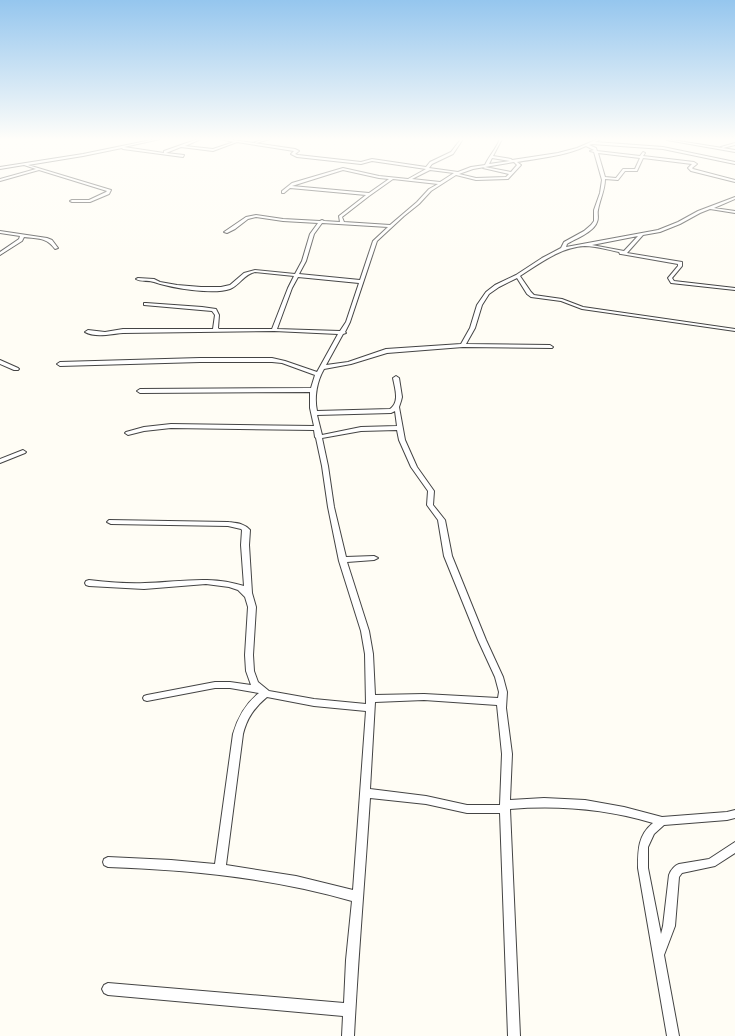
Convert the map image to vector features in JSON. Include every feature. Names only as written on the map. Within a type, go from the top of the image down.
[{"type":"street","points":[[72,201],[93,200],[108,193],[110,190],[101,187]]},
{"type":"street","points":[[282,192],[287,187]]},
{"type":"street","points":[[291,187],[371,193]]},
{"type":"street","points":[[342,222],[340,217],[379,187]]},
{"type":"street","points":[[348,1036],[352,960],[365,793],[370,704],[370,654],[365,631],[343,560],[331,507],[325,466],[316,428],[313,390],[318,374],[324,367],[343,332],[362,282],[375,241],[435,187]]},
{"type":"street","points":[[563,249],[565,243],[586,232],[593,226],[596,221],[596,210],[603,187]]},
{"type":"street","points":[[463,345],[464,338],[473,326],[475,316],[484,295],[493,288],[518,276],[543,259],[563,249],[659,231],[679,223],[708,208],[735,198]]},
{"type":"street","points":[[708,208],[735,212]]},
{"type":"street","points":[[226,232],[247,218],[256,216],[283,220],[342,222],[391,226]]},
{"type":"street","points":[[274,330],[310,244],[312,234],[322,221]]},
{"type":"street","points":[[0,232],[22,237],[33,237],[49,240],[56,248]]},
{"type":"street","points":[[620,252],[627,252],[632,243],[641,235]]},
{"type":"street","points":[[0,254],[22,237]]},
{"type":"street","points":[[582,245],[680,263],[680,266],[670,278],[673,282],[735,289]]},
{"type":"street","points":[[138,279],[154,280],[157,283],[170,285],[222,289],[232,285],[243,274],[260,271],[362,282]]},
{"type":"street","points":[[518,276],[530,294],[537,297],[562,300],[582,308],[735,330]]},
{"type":"street","points":[[146,304],[214,310],[217,315],[215,328],[218,331]]},
{"type":"street","points":[[88,332],[106,334],[123,331],[274,330],[343,332]]},
{"type":"street","points":[[324,367],[349,363],[386,351],[463,345],[550,347]]},
{"type":"street","points":[[60,364],[200,360],[272,360],[283,362],[318,374]]},
{"type":"street","points":[[0,362],[16,369]]},
{"type":"street","points":[[396,378],[400,403],[397,408],[402,440],[414,467],[431,490],[430,505],[441,520],[448,556],[482,640],[499,677],[503,692],[501,714],[507,754],[505,807],[514,1036]]},
{"type":"street","points":[[140,390],[313,390]]},
{"type":"street","points":[[314,413],[382,412],[397,408]]},
{"type":"street","points":[[128,433],[150,428],[171,426],[316,428]]},
{"type":"street","points":[[318,437],[361,429],[400,428]]},
{"type":"street","points":[[0,461],[23,452]]},
{"type":"street","points":[[112,522],[228,524],[243,527],[246,530],[245,544],[248,593],[252,602],[249,653],[251,675],[256,685],[264,691]]},
{"type":"street","points":[[343,560],[374,558]]},
{"type":"street","points":[[89,583],[144,586],[218,583],[241,588],[248,593]]},
{"type":"street","points":[[147,698],[215,685],[230,685],[264,691],[292,699],[370,704],[424,697],[502,702]]},
{"type":"street","points":[[220,868],[238,734],[242,718],[246,711],[264,691]]},
{"type":"street","points":[[365,793],[426,800],[467,809],[505,807],[545,802],[635,812],[662,820],[727,816],[735,814]]},
{"type":"street","points":[[662,820],[650,831],[643,847],[643,868],[660,953],[673,1036]]},
{"type":"street","points":[[660,953],[669,926],[674,874],[679,869],[711,863],[735,848]]},
{"type":"street","points":[[108,862],[220,868],[317,884],[358,897]]},
{"type":"street","points":[[108,989],[350,1010]]}]
